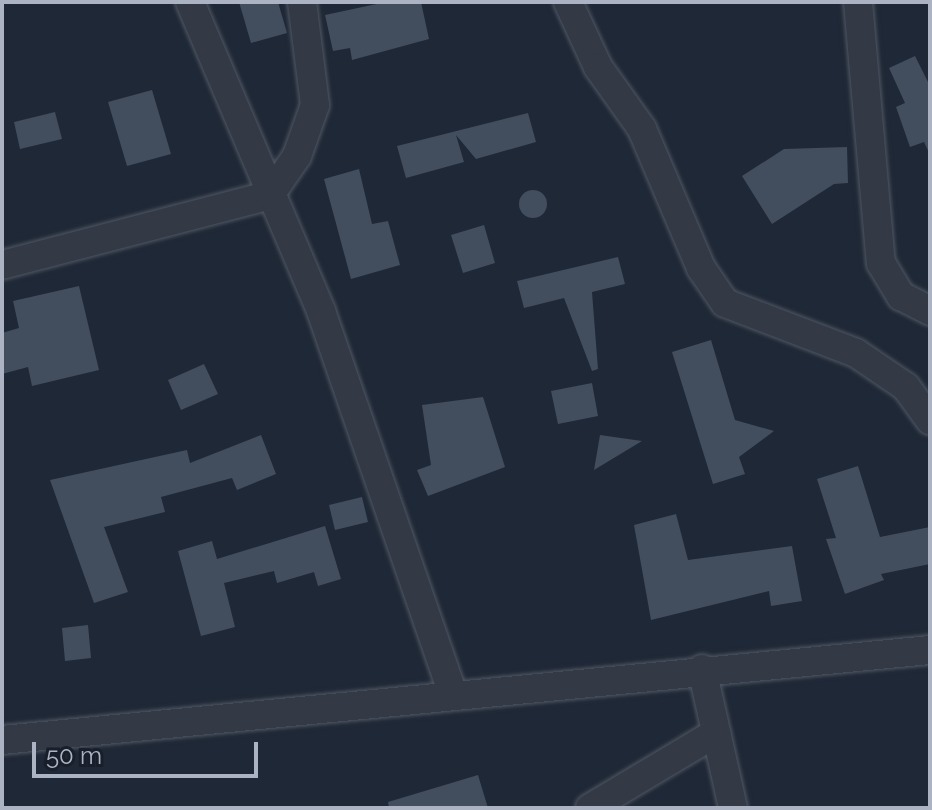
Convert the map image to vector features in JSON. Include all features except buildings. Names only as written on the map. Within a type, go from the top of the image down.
[{"type":"street","points":[[190,2],[321,311],[453,695]]},
{"type":"street","points":[[2,265],[270,195],[297,156],[315,105],[302,2]]},
{"type":"street","points":[[568,2],[598,67],[642,129],[701,268],[725,303],[856,353],[906,387],[930,420]]},
{"type":"street","points":[[858,2],[881,263],[901,296],[930,311]]},
{"type":"street","points":[[2,740],[702,669],[930,650]]},
{"type":"street","points":[[702,669],[733,808]]},
{"type":"street","points":[[590,808],[716,733]]}]
